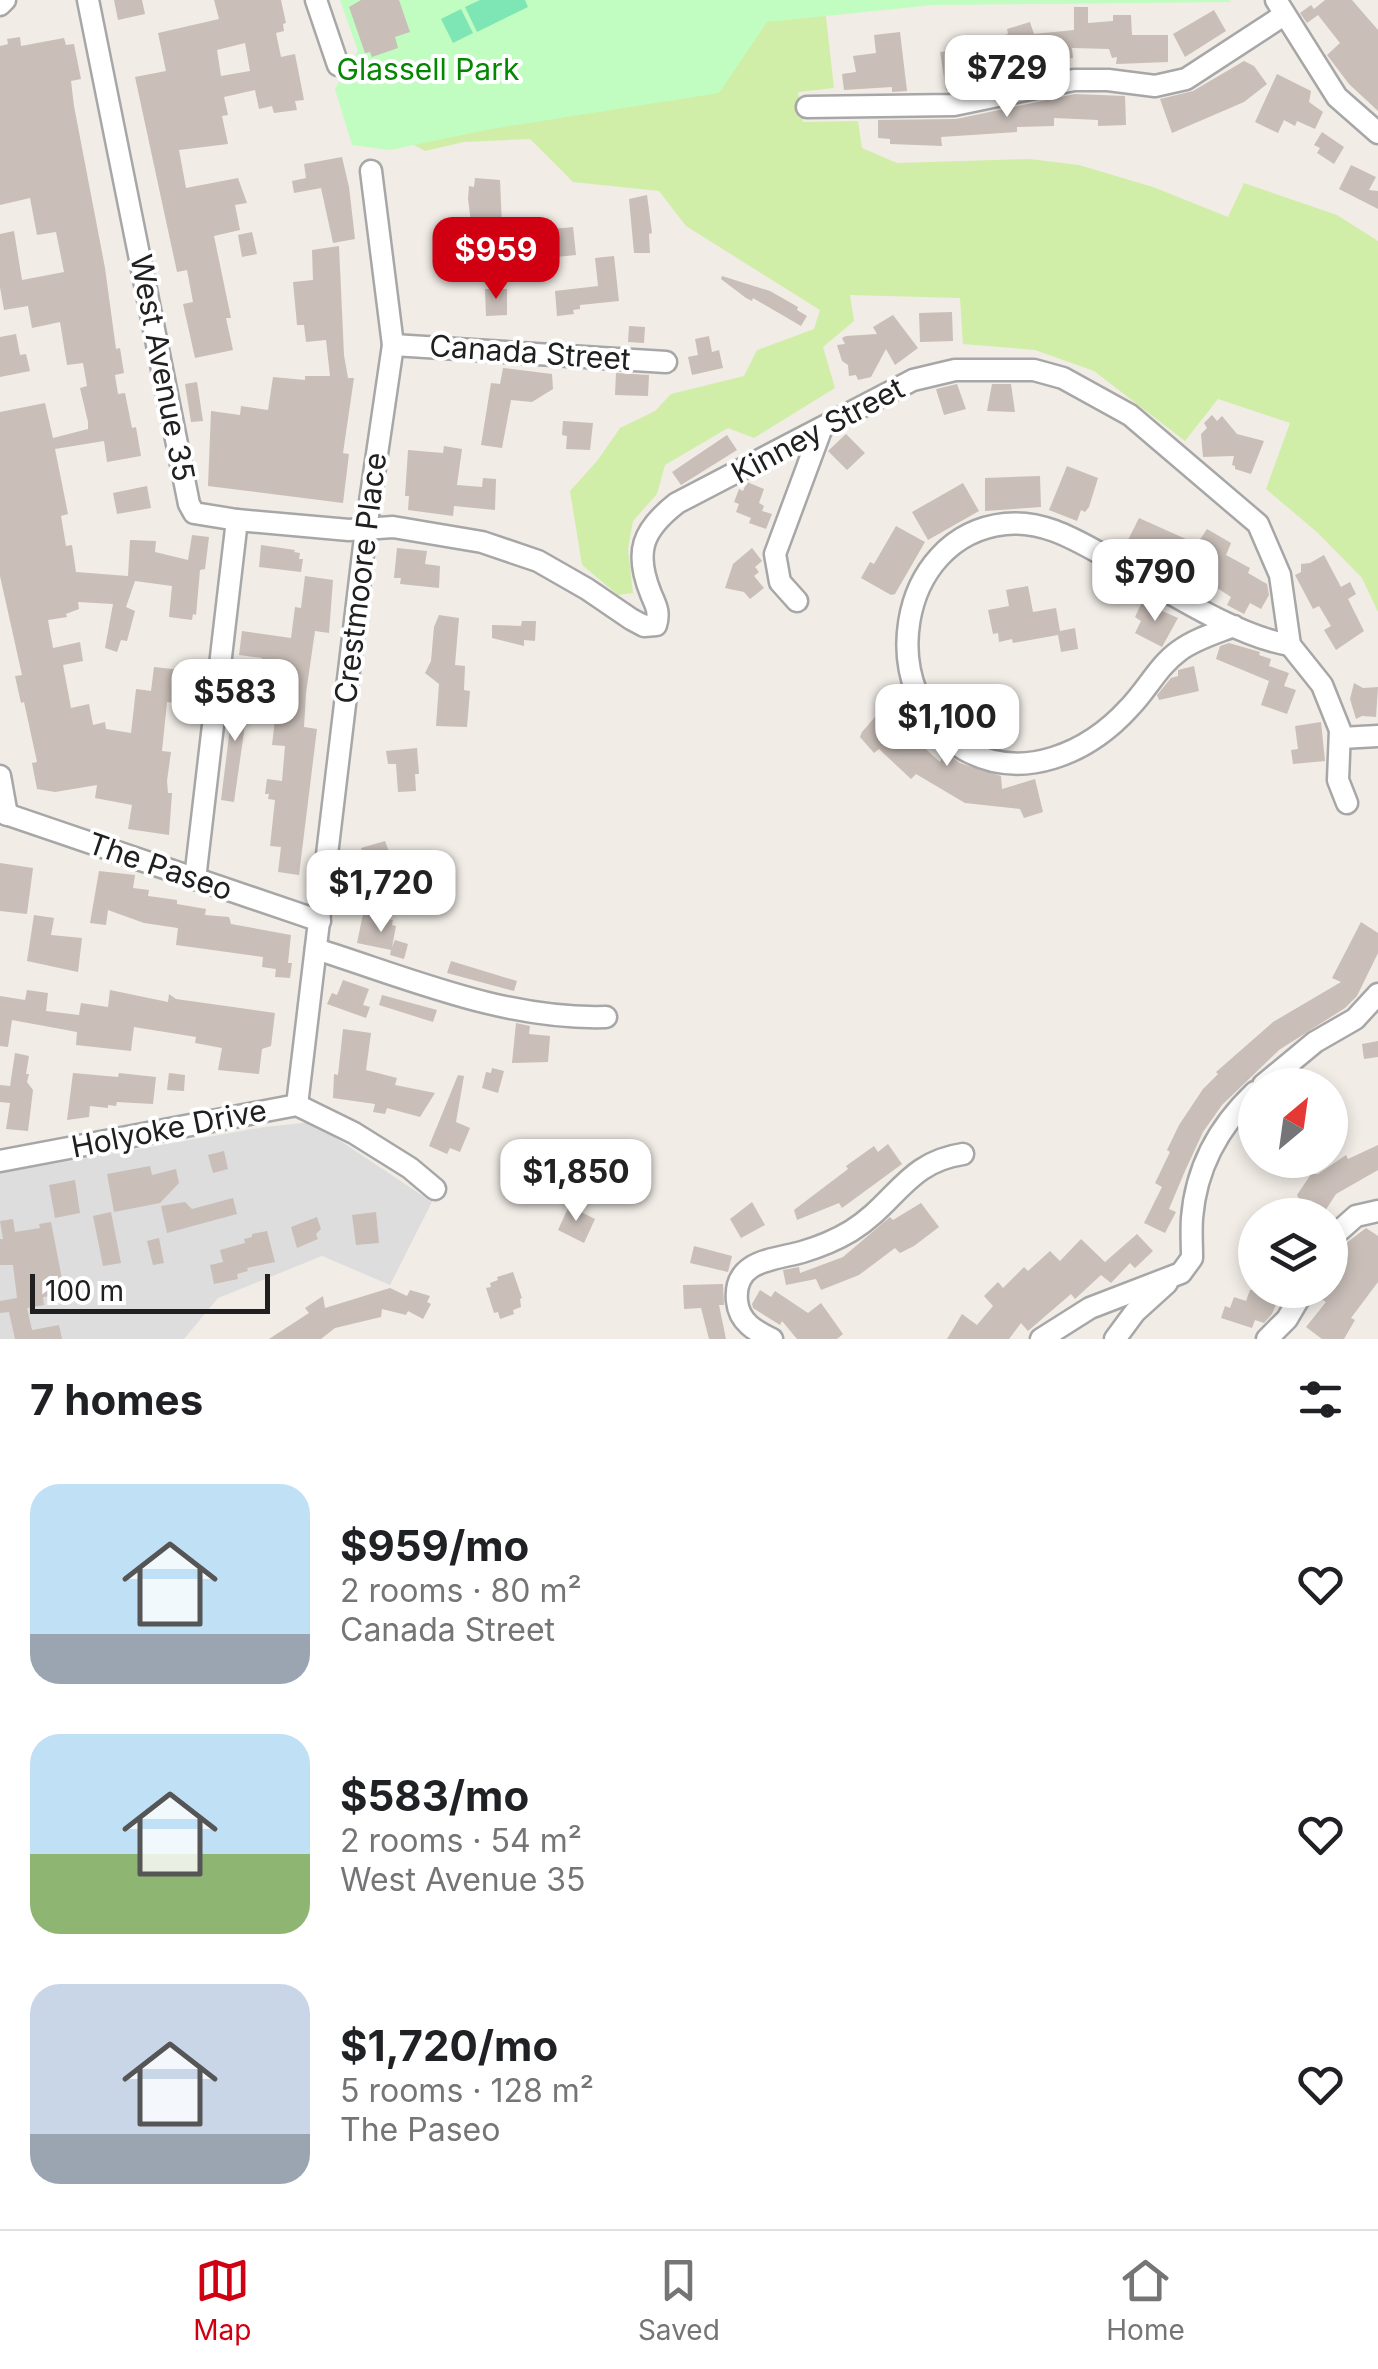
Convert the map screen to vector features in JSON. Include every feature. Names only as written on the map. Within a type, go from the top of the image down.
[{"type":"street","name":"West Avenue 35","points":[[88,0],[189,504],[194,513],[204,517],[237,520]]},
{"type":"street","points":[[316,0],[338,65]]},
{"type":"street","points":[[807,107],[954,105],[1074,80],[1170,85],[1186,79],[1280,8],[1337,97],[1378,134]]},
{"type":"street","name":"Crestmoore Place","points":[[297,1105],[366,530],[394,345],[371,172]]},
{"type":"street","name":"Canada Street","points":[[394,345],[666,362]]},
{"type":"street","name":"Kinney Street","points":[[237,520],[366,530],[393,527],[512,550],[562,573],[630,619],[644,626],[656,625],[659,614],[641,562],[643,545],[660,516],[677,503],[912,380],[955,370],[1034,370],[1063,378],[1130,414],[1258,524],[1280,576],[1290,645],[1322,686],[1341,738]]},
{"type":"street","points":[[797,601],[780,582],[776,554],[821,430]]},
{"type":"street","points":[[195,878],[237,520]]},
{"type":"street","points":[[1234,626],[1178,652],[1112,724],[1089,742],[1050,760],[1029,764],[985,758],[964,749],[932,720],[922,704],[911,669],[907,635],[913,598],[932,564],[946,549],[983,529],[1005,524],[1047,528],[1234,626],[1290,645]]},
{"type":"street","points":[[1347,803],[1338,780],[1341,738],[1378,736]]},
{"type":"street","points":[[0,776],[4,814]]},
{"type":"street","name":"The Paseo","points":[[4,814],[320,921]]},
{"type":"street","points":[[316,948],[504,1008],[570,1018],[606,1017]]},
{"type":"street","points":[[1284,1068],[1315,1042],[1354,1019],[1378,994]]},
{"type":"street","name":"Holyoke Drive","points":[[0,1161],[297,1105],[354,1133],[410,1168],[435,1189]]},
{"type":"street","points":[[1115,1339],[1136,1312],[1181,1273],[1192,1258],[1192,1221],[1202,1169],[1225,1125],[1238,1111]]},
{"type":"street","points":[[772,1339],[754,1330],[738,1310],[738,1285],[744,1272],[766,1258],[800,1252],[850,1232],[874,1215],[912,1174],[927,1164],[963,1154]]},
{"type":"street","points":[[1348,1223],[1356,1216],[1378,1211]]},
{"type":"street","points":[[1041,1339],[1090,1308],[1181,1273]]},
{"type":"street","points":[[1267,1339],[1293,1308]]},
{"type":"shaded area","points":[[312,1122],[432,1202],[390,1285],[322,1256],[218,1298],[184,1339],[0,1339],[0,1173]]},
{"type":"green space","name":"Glassell Park","points":[[340,0],[1232,2],[933,5],[767,22],[719,93],[491,129],[390,150],[352,145],[335,89],[358,51]]},
{"type":"green space","points":[[480,0],[525,0],[528,7],[477,32],[465,7]]},
{"type":"green space","points":[[824,0],[834,88],[798,92],[803,122],[858,121],[862,148],[897,163],[1030,159],[1079,165],[1153,187],[1228,217],[1244,183],[1337,215],[1378,241],[1378,612],[1362,578],[1318,533],[1266,489],[1290,423],[1218,399],[1185,441],[1094,371],[1035,350],[963,344],[960,298],[850,295],[854,321],[823,347],[835,388],[754,438],[728,428],[665,465],[657,494],[633,521],[628,549],[633,593],[618,595],[582,565],[570,491],[620,428],[655,411],[671,394],[744,376],[757,350],[814,329],[820,310],[686,226],[659,191],[573,182],[530,139],[464,142],[425,151],[388,130]]},
{"type":"green space","points":[[461,9],[473,33],[453,43],[441,19]]},
{"type":"building","points":[[114,0],[142,0],[145,14],[118,20]]},
{"type":"building","points":[[214,0],[281,0],[286,23],[284,31],[276,33],[281,57],[295,54],[304,100],[295,101],[297,110],[274,113],[272,106],[259,109],[255,90],[224,97],[228,115],[222,116],[228,144],[179,150],[186,188],[238,178],[247,203],[235,205],[240,230],[214,236],[231,318],[226,318],[233,350],[195,358],[183,304],[193,302],[187,270],[177,272],[135,77],[166,71],[158,33],[219,19]],"holes":[[[245,43],[250,71],[221,76],[217,50]]]},
{"type":"building","points":[[361,0],[399,0],[410,32],[395,37],[398,48],[372,57],[370,52],[365,53],[349,7]]},
{"type":"building","points":[[1325,0],[1352,0],[1378,30],[1378,111],[1349,84],[1327,55],[1340,43],[1318,15],[1307,23],[1300,13]]},
{"type":"building","points":[[1074,7],[1088,7],[1088,23],[1113,21],[1113,15],[1131,15],[1132,35],[1168,35],[1168,62],[1116,64],[1117,57],[1112,58],[1109,49],[1072,48],[1073,58],[1031,62],[1033,69],[988,83],[978,43],[1030,22],[1034,34],[1074,30]]},
{"type":"building","points":[[1214,10],[1226,31],[1185,57],[1173,34]]},
{"type":"building","points":[[900,32],[907,91],[892,92],[892,87],[844,90],[842,74],[856,72],[853,56],[876,53],[874,35]]},
{"type":"building","points":[[20,37],[21,46],[64,38],[66,45],[74,44],[81,79],[71,81],[74,106],[116,349],[120,348],[124,373],[115,375],[118,394],[125,393],[141,456],[107,462],[104,441],[55,449],[68,514],[61,516],[66,546],[72,545],[76,572],[128,576],[130,540],[156,541],[155,552],[188,560],[192,535],[209,537],[192,620],[169,617],[172,586],[135,581],[126,607],[135,611],[127,641],[121,640],[117,652],[105,648],[113,604],[78,602],[79,609],[66,614],[67,617],[48,620],[53,648],[80,642],[83,661],[63,665],[71,708],[89,704],[93,725],[105,722],[106,729],[131,733],[136,689],[151,691],[154,667],[190,671],[187,704],[167,702],[162,751],[171,752],[167,781],[168,793],[172,793],[169,835],[128,829],[132,805],[95,798],[97,785],[55,792],[37,789],[32,763],[37,762],[15,676],[22,675],[0,576],[0,412],[45,403],[53,438],[88,429],[80,388],[87,386],[83,363],[67,365],[60,322],[32,328],[28,306],[4,310],[0,287],[0,234],[14,231],[22,280],[64,272],[56,232],[37,235],[30,198],[0,205],[0,46],[8,44],[7,39]]},
{"type":"building","points":[[961,50],[966,87],[946,90],[940,52]]},
{"type":"building","points":[[1244,61],[1254,66],[1267,84],[1244,102],[1172,133],[1160,99],[1193,91]]},
{"type":"building","points":[[1277,74],[1311,91],[1309,102],[1323,112],[1315,129],[1284,120],[1278,133],[1255,122]]},
{"type":"building","points":[[1075,94],[1125,96],[1126,125],[1098,126],[1098,120],[1054,118],[1054,126],[941,137],[942,146],[890,144],[890,139],[878,138],[878,120],[956,119]]},
{"type":"building","points":[[1322,132],[1344,147],[1334,164],[1317,153],[1320,148],[1314,145]]},
{"type":"building","points":[[342,157],[355,239],[333,243],[321,188],[294,193],[292,181],[306,178],[304,164]]},
{"type":"building","points":[[1351,165],[1376,177],[1369,190],[1378,191],[1378,209],[1339,189]]},
{"type":"building","points":[[475,178],[500,180],[502,226],[542,223],[543,230],[573,227],[576,255],[556,257],[556,251],[526,254],[525,240],[479,243],[479,233],[472,230],[468,199],[469,186],[474,187]]},
{"type":"building","points":[[647,195],[652,233],[650,253],[634,253],[629,199]]},
{"type":"building","points":[[252,232],[257,254],[242,257],[238,235]]},
{"type":"building","points":[[339,246],[344,355],[348,378],[354,378],[343,453],[349,454],[343,503],[208,486],[211,411],[240,415],[241,406],[268,410],[273,377],[305,380],[305,376],[330,376],[326,340],[306,342],[304,325],[297,325],[293,282],[313,280],[312,250]]},
{"type":"building","points":[[614,256],[619,301],[580,305],[580,309],[573,310],[574,314],[557,316],[555,291],[598,286],[595,258]]},
{"type":"building","points":[[722,276],[770,291],[807,316],[801,326],[753,298],[746,298]]},
{"type":"building","points":[[485,289],[507,289],[507,315],[486,316]]},
{"type":"building","points":[[952,312],[953,341],[920,342],[919,313]]},
{"type":"building","points":[[893,315],[918,348],[895,365],[886,349],[871,377],[858,380],[856,375],[849,376],[848,365],[842,361],[837,345],[845,344],[842,338],[877,334],[873,327]]},
{"type":"building","points":[[629,326],[645,327],[644,343],[628,342]]},
{"type":"building","points":[[16,334],[20,355],[26,354],[30,371],[0,377],[0,337]]},
{"type":"building","points":[[709,336],[712,352],[719,350],[723,368],[692,375],[688,357],[698,355],[695,339]]},
{"type":"building","points":[[503,368],[552,374],[553,389],[532,402],[511,400],[502,448],[481,445],[491,383],[500,384]]},
{"type":"building","points":[[616,373],[649,375],[648,396],[615,395]]},
{"type":"building","points":[[197,382],[203,421],[191,422],[185,384]]},
{"type":"building","points":[[957,384],[966,409],[944,415],[936,389]]},
{"type":"building","points":[[992,384],[1011,384],[1015,412],[987,411]]},
{"type":"building","points":[[1212,415],[1217,421],[1222,416],[1237,434],[1264,441],[1251,474],[1235,469],[1234,456],[1203,457],[1201,434]]},
{"type":"building","points":[[563,421],[593,423],[590,450],[566,449]]},
{"type":"building","points":[[846,434],[865,453],[847,470],[828,451]]},
{"type":"building","points":[[727,435],[737,450],[681,485],[672,472]]},
{"type":"building","points":[[444,446],[462,449],[457,485],[482,487],[483,478],[496,479],[495,510],[454,506],[453,516],[408,510],[408,450],[443,453]]},
{"type":"building","points":[[1067,466],[1098,478],[1089,507],[1085,512],[1081,510],[1077,521],[1049,510]]},
{"type":"building","points":[[1040,476],[1041,507],[985,511],[985,478]]},
{"type":"building","points":[[747,482],[764,489],[759,503],[764,506],[762,511],[772,514],[766,529],[749,523],[751,518],[736,512],[739,504],[734,502]]},
{"type":"building","points":[[963,483],[979,511],[928,540],[912,512]]},
{"type":"building","points":[[147,486],[151,508],[117,514],[113,493]]},
{"type":"building","points":[[1139,518],[1197,544],[1207,529],[1231,543],[1226,555],[1250,568],[1248,573],[1267,584],[1269,595],[1261,609],[1250,603],[1244,614],[1227,605],[1231,597],[1214,586],[1179,567],[1177,573],[1125,546]]},
{"type":"building","points":[[896,526],[925,542],[891,595],[861,578]]},
{"type":"building","points":[[261,545],[300,553],[301,572],[259,567]]},
{"type":"building","points":[[397,548],[427,551],[425,564],[440,566],[439,588],[400,584],[401,578],[394,578]]},
{"type":"building","points":[[752,548],[762,561],[755,567],[759,572],[754,576],[764,588],[750,599],[744,592],[725,588],[733,564]]},
{"type":"building","points":[[1324,555],[1341,587],[1350,582],[1356,594],[1348,599],[1364,631],[1336,650],[1324,630],[1331,626],[1319,606],[1313,609],[1295,575],[1301,572],[1301,564]]},
{"type":"building","points":[[305,576],[333,580],[329,633],[315,631],[306,693],[304,727],[317,729],[299,875],[278,872],[281,847],[270,846],[275,800],[265,794],[267,779],[282,781],[285,746],[272,745],[279,685],[260,683],[262,658],[239,655],[242,631],[291,638],[295,607],[301,608]]},
{"type":"building","points":[[1028,586],[1033,612],[1056,608],[1060,631],[1075,628],[1078,649],[1061,652],[1058,635],[999,642],[998,633],[993,634],[988,610],[1009,606],[1006,590]]},
{"type":"building","points":[[1142,602],[1178,618],[1162,647],[1135,633],[1141,621],[1135,617]]},
{"type":"building","points":[[439,615],[459,618],[455,665],[465,666],[464,690],[470,691],[467,727],[436,726],[439,684],[425,673],[431,661]]},
{"type":"building","points":[[522,621],[536,621],[535,641],[524,640],[524,646],[492,638],[492,625],[521,626]]},
{"type":"building","points":[[1229,643],[1260,652],[1259,655],[1271,659],[1269,666],[1289,673],[1284,686],[1296,690],[1287,714],[1261,705],[1269,681],[1216,659],[1220,646]]},
{"type":"building","points":[[1194,666],[1199,691],[1159,700],[1157,695],[1171,678],[1178,676],[1178,670]]},
{"type":"building","points":[[1354,683],[1363,688],[1378,687],[1376,717],[1356,719],[1350,699]]},
{"type":"building","points":[[235,688],[250,690],[234,802],[221,800]]},
{"type":"building","points":[[894,710],[909,726],[905,730],[940,762],[945,752],[960,763],[1001,776],[1002,789],[1035,779],[1043,812],[1024,818],[1020,809],[965,803],[916,774],[911,779],[879,749],[874,753],[860,737],[875,717]]},
{"type":"building","points":[[1321,722],[1325,761],[1293,764],[1291,750],[1298,749],[1295,726]]},
{"type":"building","points":[[417,748],[416,791],[398,792],[396,764],[388,764],[386,751]]},
{"type":"building","points":[[385,841],[399,879],[374,887],[361,848]]},
{"type":"building","points":[[0,863],[33,868],[27,914],[0,911]]},
{"type":"building","points":[[99,871],[135,875],[133,888],[149,890],[148,896],[206,909],[205,915],[229,917],[231,924],[291,935],[290,978],[275,977],[276,969],[262,967],[263,957],[176,945],[178,928],[144,923],[108,910],[106,925],[90,923]]},
{"type":"building","points":[[363,914],[393,920],[392,925],[396,926],[392,947],[395,940],[408,944],[404,959],[390,955],[391,950],[357,943]]},
{"type":"building","points":[[34,915],[54,918],[51,935],[82,938],[78,972],[27,961]]},
{"type":"building","points":[[1361,922],[1378,933],[1378,953],[1357,996],[1345,1008],[1279,1050],[1260,1068],[1238,1068],[1238,1090],[1203,1132],[1169,1209],[1176,1212],[1165,1233],[1144,1223],[1162,1187],[1155,1183],[1170,1152],[1167,1150],[1179,1125],[1216,1072],[1273,1022],[1341,982],[1332,978]]},
{"type":"building","points":[[451,961],[517,981],[514,991],[447,973]]},
{"type":"building","points":[[343,980],[369,989],[363,1005],[370,1007],[366,1018],[327,1004],[332,993],[337,995]]},
{"type":"building","points":[[27,990],[48,993],[46,1011],[79,1015],[81,1003],[108,1007],[110,990],[168,1002],[169,994],[176,999],[275,1013],[271,1046],[262,1049],[259,1074],[218,1070],[222,1048],[195,1043],[196,1037],[134,1027],[131,1051],[76,1045],[77,1032],[12,1020],[8,1047],[0,1046],[0,996],[25,1000]]},
{"type":"building","points":[[382,995],[437,1010],[433,1022],[379,1005]]},
{"type":"building","points":[[516,1023],[530,1026],[529,1034],[550,1036],[548,1062],[512,1063]]},
{"type":"building","points":[[343,1029],[371,1033],[366,1070],[397,1078],[395,1085],[435,1093],[420,1117],[387,1108],[385,1114],[373,1112],[375,1104],[333,1098]]},
{"type":"building","points":[[1378,1041],[1378,1057],[1364,1059],[1362,1044]]},
{"type":"building","points":[[15,1053],[29,1056],[26,1074],[33,1090],[28,1131],[6,1129],[10,1103],[0,1102],[0,1085],[10,1086]]},
{"type":"building","points":[[492,1068],[504,1071],[498,1093],[482,1088],[486,1072],[491,1073]]},
{"type":"building","points":[[73,1073],[156,1077],[153,1104],[117,1102],[108,1108],[90,1106],[89,1117],[67,1120]]},
{"type":"building","points":[[169,1073],[185,1075],[184,1091],[167,1090]]},
{"type":"building","points":[[458,1075],[464,1076],[456,1122],[470,1128],[460,1152],[450,1148],[447,1154],[429,1146]]},
{"type":"building","points":[[888,1144],[902,1164],[842,1208],[839,1203],[797,1220],[794,1210],[848,1169],[846,1166],[874,1146],[878,1152]]},
{"type":"building","points":[[1378,1145],[1378,1170],[1333,1198],[1298,1198],[1308,1178],[1348,1178],[1348,1159]]},
{"type":"building","points":[[224,1151],[228,1169],[213,1173],[208,1155]]},
{"type":"building","points":[[150,1166],[152,1175],[176,1169],[179,1183],[160,1203],[114,1212],[107,1174]]},
{"type":"building","points":[[75,1180],[80,1213],[55,1218],[49,1185]]},
{"type":"building","points":[[233,1198],[237,1214],[167,1233],[161,1206],[185,1202],[192,1209]]},
{"type":"building","points":[[752,1202],[765,1225],[741,1238],[730,1219]]},
{"type":"building","points":[[921,1203],[939,1227],[914,1246],[900,1253],[895,1248],[859,1275],[821,1290],[816,1279],[786,1285],[783,1270],[799,1267],[800,1273],[843,1257],[890,1217],[893,1220]]},
{"type":"building","points":[[569,1206],[595,1219],[584,1243],[558,1230]]},
{"type":"building","points":[[111,1212],[121,1263],[103,1266],[93,1216]]},
{"type":"building","points":[[376,1212],[379,1243],[356,1245],[352,1215]]},
{"type":"building","points":[[317,1217],[321,1229],[316,1234],[318,1239],[297,1248],[291,1227]]},
{"type":"building","points":[[13,1219],[15,1232],[51,1222],[66,1300],[53,1302],[52,1296],[43,1297],[44,1305],[27,1308],[32,1330],[59,1325],[62,1339],[15,1339],[9,1312],[0,1313],[0,1301],[17,1298],[13,1265],[0,1265],[0,1221]]},
{"type":"building","points":[[1366,1228],[1378,1236],[1378,1282],[1351,1318],[1355,1320],[1344,1339],[1322,1339],[1306,1327],[1321,1308],[1348,1308],[1348,1242]]},
{"type":"building","points":[[267,1231],[275,1262],[247,1268],[248,1271],[237,1274],[238,1279],[214,1284],[210,1265],[223,1262],[220,1250]]},
{"type":"building","points":[[1137,1234],[1153,1251],[1135,1268],[1130,1263],[1111,1283],[1101,1275],[1075,1299],[1071,1294],[1028,1331],[1021,1323],[1009,1339],[947,1339],[962,1314],[977,1325],[993,1306],[984,1296],[998,1282],[1003,1288],[1024,1267],[1028,1271],[1050,1251],[1060,1261],[1081,1239],[1105,1262]]},
{"type":"building","points":[[159,1238],[164,1263],[153,1265],[147,1241]]},
{"type":"building","points":[[694,1246],[732,1256],[728,1272],[690,1263]]},
{"type":"building","points":[[513,1272],[521,1307],[500,1319],[486,1288],[497,1277]]},
{"type":"building","points":[[723,1284],[724,1305],[719,1305],[726,1339],[709,1339],[701,1308],[684,1309],[683,1285]]},
{"type":"building","points":[[390,1288],[407,1296],[410,1290],[430,1296],[427,1302],[431,1304],[423,1319],[408,1311],[406,1315],[382,1309],[381,1317],[335,1328],[321,1339],[269,1339],[309,1313],[305,1308],[323,1296],[325,1308]]},
{"type":"building","points":[[760,1290],[771,1297],[775,1291],[808,1313],[821,1303],[843,1334],[837,1339],[797,1339],[782,1321],[780,1325],[753,1308]]},
{"type":"building","points":[[1234,1297],[1238,1298],[1238,1308],[1274,1308],[1264,1323],[1255,1320],[1252,1328],[1221,1318]]}]
